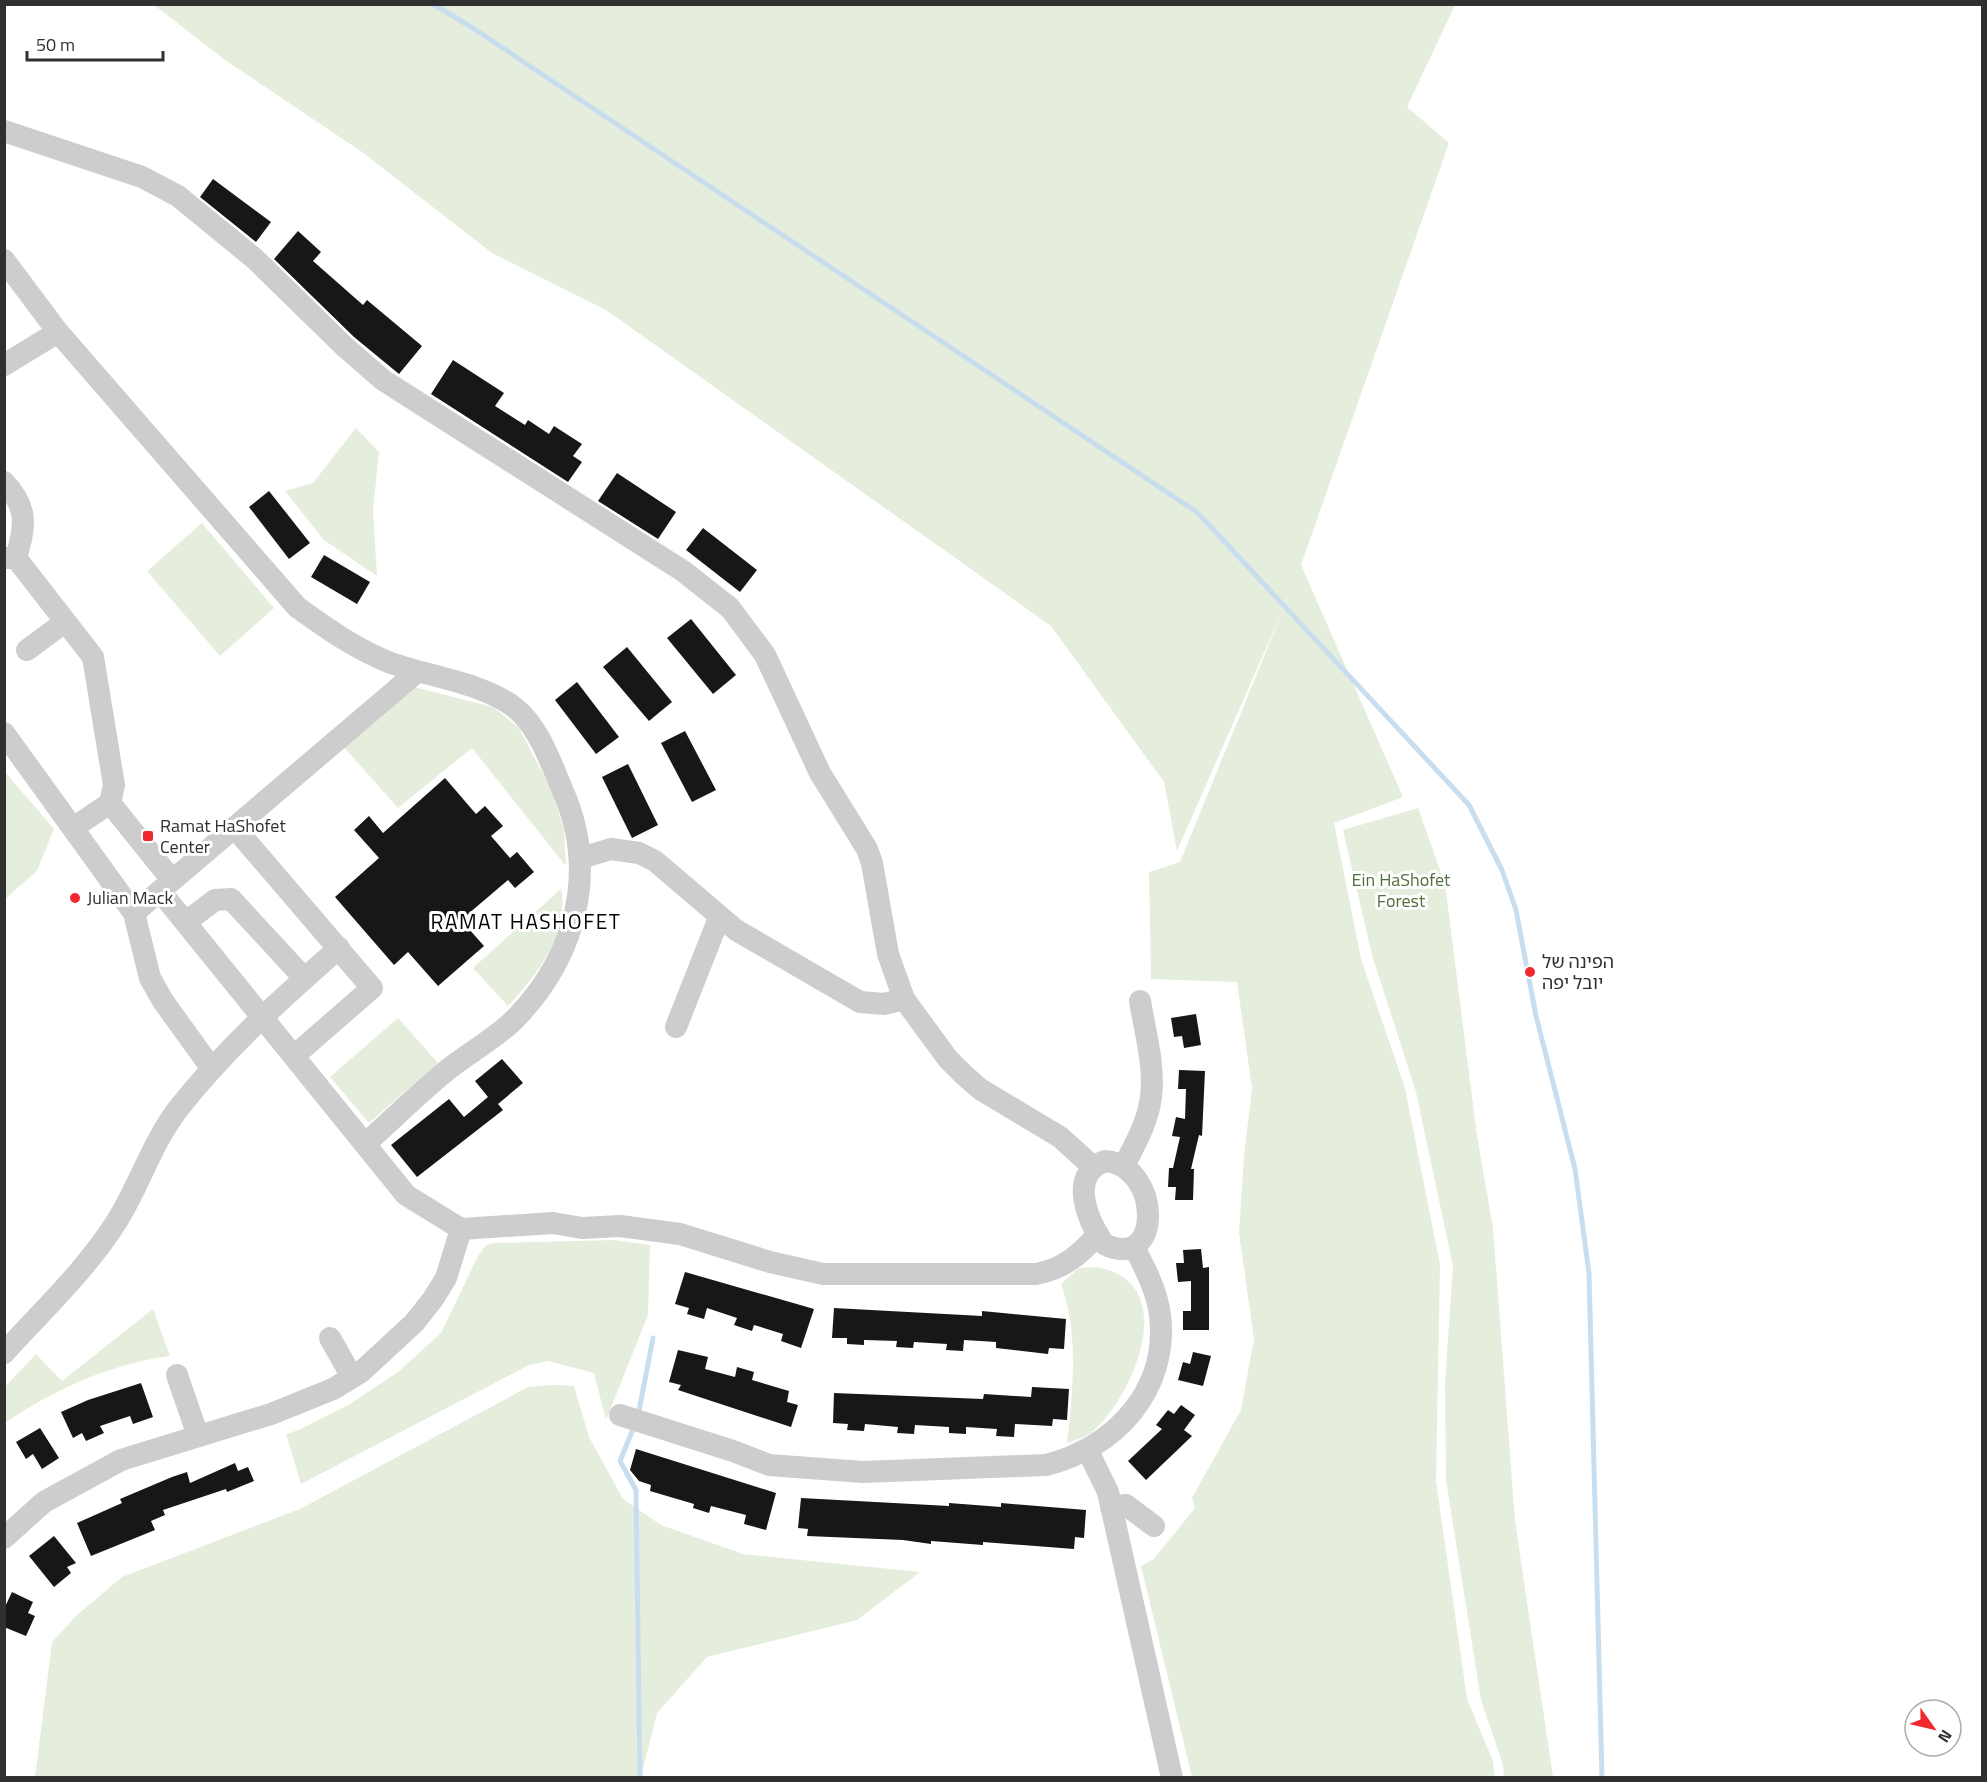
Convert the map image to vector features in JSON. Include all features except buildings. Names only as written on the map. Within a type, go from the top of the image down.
[{"type":"street","points":[[4,131],[142,177],[178,196],[255,259],[353,355],[383,380],[683,572],[730,608],[765,655],[820,773],[867,849],[888,954],[904,999],[948,1059],[964,1075],[980,1089],[1060,1137],[1092,1166]]},
{"type":"street","points":[[4,260],[58,332],[297,607],[360,648],[417,672],[477,689],[515,708],[531,726],[565,796],[576,827],[581,858],[580,891],[573,922],[550,972],[536,994],[514,1019],[454,1065],[365,1144]]},
{"type":"street","points":[[4,365],[58,332]]},
{"type":"street","points":[[4,482],[14,492],[25,527],[10,558],[93,657],[114,785],[110,803],[73,828]]},
{"type":"street","points":[[27,650],[65,622]]},
{"type":"street","points":[[134,913],[417,672]]},
{"type":"street","points":[[4,734],[134,913],[150,978],[163,1001],[212,1069]]},
{"type":"street","points":[[110,803],[166,885],[186,922],[406,1195],[461,1229],[553,1223],[582,1228],[620,1226],[680,1234],[770,1262],[823,1274],[1036,1274],[1051,1271],[1081,1254],[1098,1234]]},
{"type":"street","points":[[235,828],[372,988],[294,1056]]},
{"type":"street","points":[[581,858],[611,849],[639,854],[671,873],[719,918],[860,1002],[884,1004],[904,999]]},
{"type":"street","points":[[186,922],[215,900],[231,899],[304,978]]},
{"type":"street","points":[[676,1027],[719,918]]},
{"type":"street","points":[[4,1353],[102,1243],[176,1112],[261,1016],[339,948]]},
{"type":"street","points":[[1124,1166],[1139,1135],[1151,1096],[1152,1075],[1140,1001]]},
{"type":"street","points":[[1105,1161],[1124,1166],[1139,1183],[1148,1206],[1147,1229],[1134,1247],[1113,1248],[1104,1244],[1090,1221],[1083,1190],[1092,1166],[1105,1161]]},
{"type":"street","points":[[4,1538],[45,1502],[82,1479],[121,1460],[271,1414],[333,1389],[352,1377],[388,1348],[433,1299],[446,1278],[461,1229]]},
{"type":"street","points":[[620,1415],[770,1465],[864,1472],[1047,1465],[1088,1451],[1109,1438],[1126,1420],[1139,1401],[1156,1363],[1161,1340],[1160,1314],[1152,1286],[1134,1247]]},
{"type":"street","points":[[330,1338],[352,1377]]},
{"type":"street","points":[[177,1375],[198,1436]]},
{"type":"street","points":[[1088,1451],[1102,1477],[1111,1507],[1172,1778]]},
{"type":"street","points":[[1111,1507],[1126,1505],[1154,1526]]},
{"type":"green space","points":[[154,5],[1455,5],[1407,107],[1449,143],[1301,565],[1403,797],[1334,823],[1361,959],[1405,1088],[1440,1265],[1436,1481],[1467,1699],[1493,1761],[1495,1777],[1192,1777],[1141,1566],[1154,1559],[1195,1508],[1192,1498],[1241,1410],[1254,1339],[1239,1233],[1244,1156],[1252,1088],[1237,982],[1151,979],[1149,872],[1180,862],[1285,605],[1177,851],[1164,782],[1051,626],[606,310],[492,253],[362,152],[225,60]]},
{"type":"green space","points":[[356,428],[379,452],[373,510],[377,576],[324,540],[285,491],[313,483]]},
{"type":"green space","points":[[202,523],[274,608],[220,656],[147,571]]},
{"type":"green space","points":[[414,687],[493,707],[519,728],[552,791],[564,830],[566,866],[472,748],[398,808],[342,745]]},
{"type":"green space","points":[[4,771],[54,829],[37,871],[5,899]]},
{"type":"green space","name":"Ein HaShofet Forest","points":[[1418,808],[1445,884],[1477,1136],[1493,1228],[1515,1521],[1553,1777],[1504,1777],[1503,1765],[1481,1700],[1446,1480],[1445,1383],[1453,1266],[1416,1092],[1372,955],[1343,830]]},
{"type":"green space","points":[[561,889],[562,905],[556,937],[539,967],[508,1006],[473,968]]},
{"type":"green space","points":[[398,1018],[438,1063],[369,1123],[330,1077]]},
{"type":"green space","points":[[614,1240],[650,1245],[648,1315],[606,1420],[594,1373],[548,1361],[529,1365],[301,1484],[286,1434],[299,1430],[350,1404],[398,1372],[441,1333],[478,1256],[486,1245]]},
{"type":"green space","points":[[1096,1267],[1122,1277],[1138,1293],[1144,1316],[1142,1341],[1135,1367],[1123,1393],[1108,1415],[1092,1432],[1067,1443],[1073,1362],[1070,1322],[1061,1284],[1079,1268]]},
{"type":"green space","points":[[153,1309],[170,1356],[126,1365],[84,1380],[43,1399],[5,1423],[5,1387],[36,1354],[62,1381]]},
{"type":"green space","points":[[574,1386],[589,1437],[623,1499],[661,1525],[743,1554],[920,1572],[857,1620],[707,1657],[657,1713],[641,1777],[35,1777],[52,1642],[77,1615],[122,1577],[300,1509],[528,1387]]},
{"type":"waterway","points":[[433,4],[476,30],[1198,513],[1469,805],[1502,870],[1516,910],[1536,1016],[1575,1169],[1589,1273],[1602,1778]]},
{"type":"waterway","points":[[638,1416],[653,1338]]},
{"type":"waterway","points":[[635,1424],[620,1461],[636,1490],[640,1778]]},
{"type":"place","name":"Ramat HaShofet Center","points":[[148,836]]},
{"type":"place","name":"Julian Mack","points":[[75,898]]},
{"type":"place","name":"הפינה של יובל יפה","points":[[1530,972]]},
{"type":"district","name":"RAMAT HASHOFET","points":[[526,922]]}]
